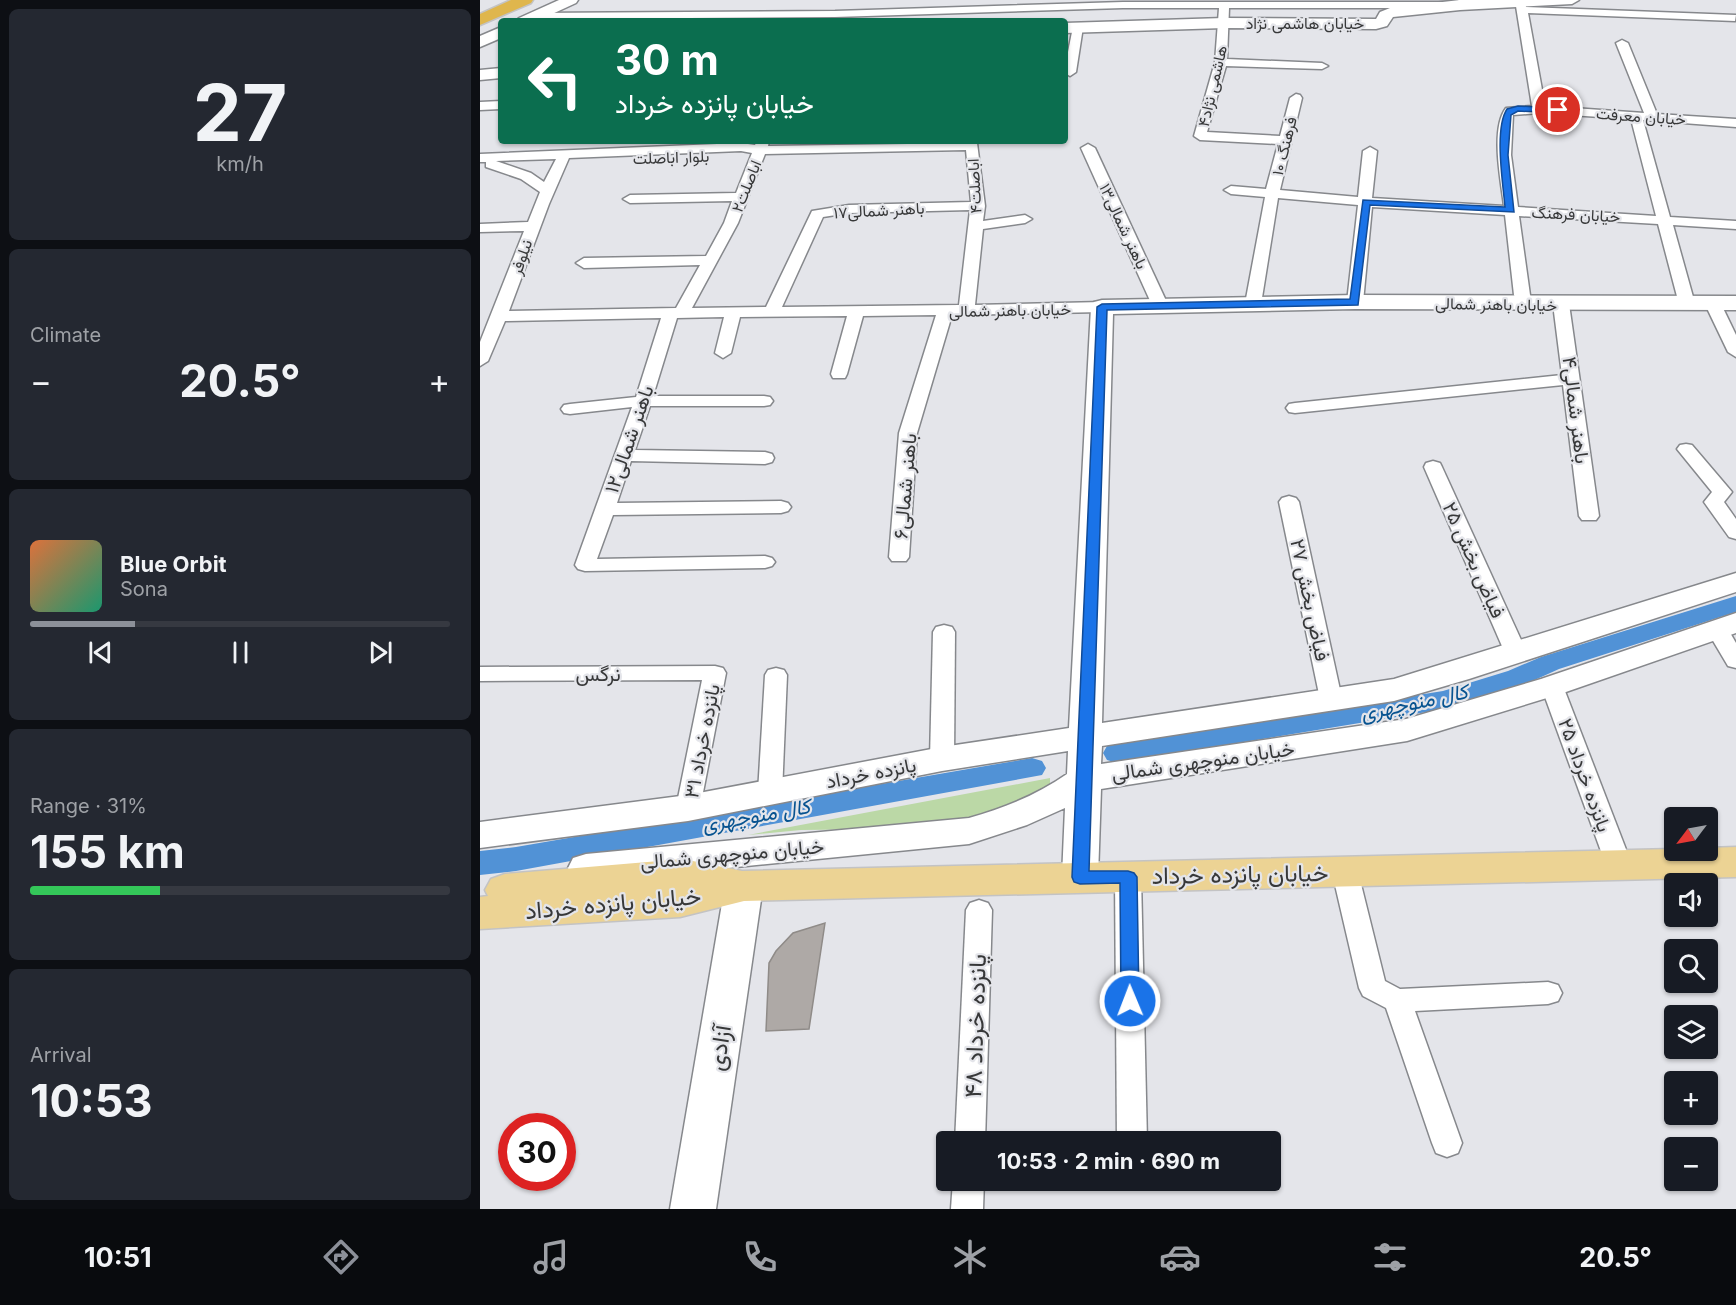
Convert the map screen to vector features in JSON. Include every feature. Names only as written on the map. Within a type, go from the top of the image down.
[{"type":"highway","points":[[480,10],[501,0]]},
{"type":"highway","points":[[480,21],[525,0]]},
{"type":"main road","name":"خیابان پانزده خرداد","points":[[480,913],[680,901],[744,886],[1736,862]]},
{"type":"main road","name":"خیابان پانزده خرداد","points":[[480,892],[683,874],[744,886]]},
{"type":"street","points":[[529,18],[571,0]]},
{"type":"street","points":[[828,18],[859,0]]},
{"type":"street","name":"خیابان هاشمی نژاد","points":[[1071,28],[1224,23],[1376,24],[1382,23],[1385,15],[1462,2],[1521,6],[1572,0]]},
{"type":"street","points":[[529,18],[699,18],[835,14],[899,16],[1144,3],[1224,6],[1462,2]]},
{"type":"street","points":[[1144,3],[1144,25]]},
{"type":"street","name":"هاشمی نژاد۴","points":[[1224,6],[1221,62],[1200,136],[1285,140]]},
{"type":"street","points":[[1539,109],[1521,6],[1735,18]]},
{"type":"street","points":[[1005,9],[1007,18]]},
{"type":"street","points":[[1070,72],[1071,28]]},
{"type":"street","points":[[480,42],[498,33]]},
{"type":"street","points":[[1622,43],[1652,117]]},
{"type":"street","points":[[1221,62],[1322,66]]},
{"type":"street","points":[[480,75],[498,73]]},
{"type":"street","name":"فرهنگ ۱۰","points":[[1253,304],[1272,194],[1296,98]]},
{"type":"street","points":[[480,106],[498,105]]},
{"type":"street","name":"خیابان معرفت","points":[[1510,210],[1504,155],[1507,115],[1510,111],[1539,109],[1736,123]]},
{"type":"street","points":[[1636,116],[1687,304]]},
{"type":"street","name":"بلوار اباصلت","points":[[484,162],[564,157],[735,155],[762,145],[974,144]]},
{"type":"street","name":"اباصلت۴","points":[[966,311],[978,206],[974,144]]},
{"type":"street","name":"اباصلت۲","points":[[710,260],[731,223],[762,145]]},
{"type":"street","name":"باهنر شمالی۱۳","points":[[1088,148],[1160,305]]},
{"type":"street","points":[[1354,302],[1370,151]]},
{"type":"street","name":"نیلوفر","points":[[480,361],[500,316],[532,226],[564,157]]},
{"type":"street","points":[[484,162],[526,176],[548,191]]},
{"type":"street","name":"خیابان فرهنگ","points":[[1232,190],[1366,202],[1736,225]]},
{"type":"street","points":[[630,199],[741,197]]},
{"type":"street","name":"باهنر شمالی۱۷","points":[[772,312],[816,214],[849,209],[978,206]]},
{"type":"street","points":[[1510,210],[1522,295],[1527,304]]},
{"type":"street","points":[[976,226],[1025,219]]},
{"type":"street","points":[[480,228],[532,226]]},
{"type":"street","points":[[584,263],[710,260]]},
{"type":"street","name":"باهنر شمالی۱۲","points":[[710,260],[676,312],[585,565],[765,562]]},
{"type":"street","name":"خیابان باهنر شمالی","points":[[500,316],[676,312],[966,311],[1354,302],[1736,303]]},
{"type":"street","name":"باهنر شمالی۴","points":[[1561,304],[1589,516]]},
{"type":"street","points":[[1713,304],[1736,352]]},
{"type":"street","points":[[1080,877],[1102,307]]},
{"type":"street","name":"باهنر شمالی۶","points":[[899,557],[908,433],[945,311]]},
{"type":"street","points":[[723,353],[732,312]]},
{"type":"street","points":[[839,374],[856,312]]},
{"type":"street","points":[[1295,408],[1572,379]]},
{"type":"street","points":[[570,409],[643,401],[764,401]]},
{"type":"street","points":[[1686,448],[1722,492],[1714,502],[1736,533]]},
{"type":"street","points":[[624,455],[765,458]]},
{"type":"street","name":"فیاض بخش ۲۵","points":[[1433,467],[1516,653]]},
{"type":"street","name":"فیاض بخش ۲۷","points":[[1289,502],[1331,699]]},
{"type":"street","points":[[605,509],[780,507]]},
{"type":"street","name":"خیابان منوچهری شمالی","points":[[1085,739],[1394,690],[1736,582]]},
{"type":"street","points":[[1726,626],[1736,661]]},
{"type":"street","name":"خیابان منوچهری شمالی","points":[[527,888],[576,869],[969,831],[1022,815],[1060,797],[1084,779],[1407,730],[1552,686],[1726,626]]},
{"type":"street","points":[[942,759],[944,632]]},
{"type":"street","name":"نرگس","points":[[480,674],[716,673]]},
{"type":"street","name":"پانزده خرداد ۳۱","points":[[688,808],[716,673]]},
{"type":"street","points":[[770,793],[776,675]]},
{"type":"street","name":"پانزده خرداد ۲۵","points":[[1552,686],[1618,865]]},
{"type":"street","name":"پانزده خرداد","points":[[480,835],[688,808],[942,759],[1085,739]]},
{"type":"street","points":[[1345,872],[1373,988],[1397,1001],[1548,993]]},
{"type":"street","points":[[1128,877],[1132,1131]]},
{"type":"street","name":"آزادی","points":[[693,1209],[744,886]]},
{"type":"street","name":"پانزده خرداد ۴۸","points":[[970,1131],[980,910]]},
{"type":"street","points":[[1397,1001],[1447,1143]]},
{"type":"street","points":[[968,1209],[969,1191]]},
{"type":"green space","points":[[1050,778],[1050,793],[989,817],[892,829],[801,830],[748,835]]},
{"type":"building","points":[[825,923],[809,1029],[766,1031],[769,963],[776,951],[793,933]]},
{"type":"waterway","name":"کال منوچهری","points":[[1117,753],[1445,700],[1518,677],[1550,663],[1736,604]]},
{"type":"waterway","name":"کال منوچهری","points":[[480,863],[516,859],[1032,768]]},
{"type":"route","points":[[1130,1001],[1128,877],[1080,877],[1102,307],[1354,302],[1366,202],[1510,210],[1504,155],[1507,115],[1510,111],[1518,109],[1558,110]]}]
